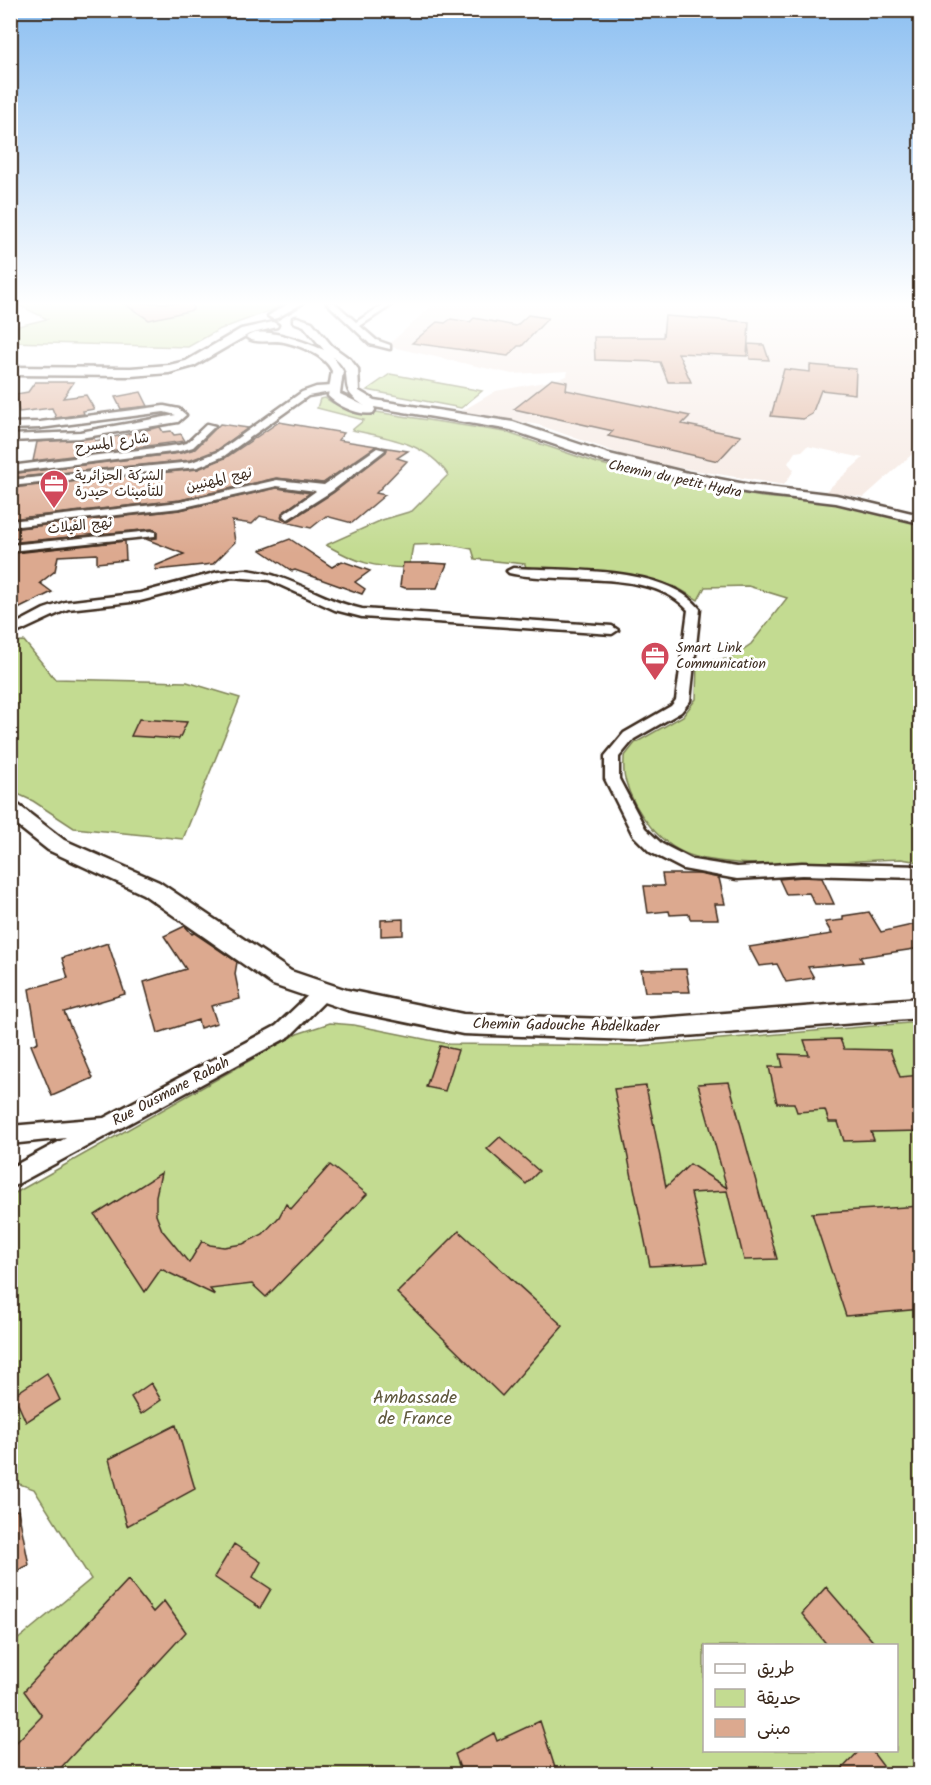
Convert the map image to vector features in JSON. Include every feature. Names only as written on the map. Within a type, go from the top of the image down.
[{"type":"main road","name":"Chemin du petit Hydra","points":[[353,386],[356,395],[370,403],[513,426],[605,457],[688,477],[750,489],[836,499],[921,519]]},
{"type":"main road","name":"Chemin du petit Hydra","points":[[333,389],[334,396],[354,407],[510,431],[597,463],[658,478],[751,495],[811,501],[836,499]]},
{"type":"main road","name":"Chemin Gadouche Abdelkader","points":[[10,809],[56,845],[152,888],[282,978],[347,1000],[463,1024],[633,1030],[921,1008]]},
{"type":"street","points":[[10,483],[194,465],[221,454],[305,394],[316,390],[333,389]]},
{"type":"street","points":[[10,426],[65,422],[164,409],[176,411],[181,416],[178,419],[80,435],[10,438]]},
{"type":"street","name":"شارع المسرح","points":[[10,469],[180,448],[190,445],[210,426]]},
{"type":"street","points":[[288,516],[380,450]]},
{"type":"street","name":"نهج المهنيين","points":[[10,524],[180,505],[277,483],[328,489]]},
{"type":"street","name":"نهج الفيلات","points":[[10,548],[152,534]]},
{"type":"street","points":[[513,571],[631,580],[658,585],[682,596],[694,609],[683,700],[676,709],[629,736],[612,756],[612,779],[639,831],[656,848],[689,865],[737,873],[802,869],[921,872]]},
{"type":"street","points":[[10,632],[54,609],[73,604],[126,600],[152,595],[217,574],[241,572],[287,582],[338,608],[362,613],[612,630]]},
{"type":"street","name":"Rue Ousmane Rabah","points":[[10,1179],[283,1031],[323,992]]},
{"type":"street","points":[[10,1135],[110,1125]]},
{"type":"shaded area","points":[[521,386],[920,386],[920,449],[864,497],[825,492],[863,458],[807,446],[802,451],[795,452],[788,463],[794,470],[784,485],[663,465],[626,456],[539,425],[462,411],[496,391]]},
{"type":"green space","points":[[372,386],[457,386],[482,391],[461,408],[367,390]]},
{"type":"green space","points":[[325,398],[333,403],[376,412],[505,432],[597,463],[673,481],[762,497],[833,503],[920,522],[920,862],[901,859],[744,864],[696,857],[671,846],[651,827],[635,804],[625,779],[624,757],[635,743],[683,716],[696,699],[697,661],[729,659],[751,644],[787,598],[748,586],[705,587],[698,600],[676,587],[646,578],[526,568],[525,564],[475,559],[472,549],[446,544],[413,545],[409,568],[385,567],[347,556],[326,545],[382,520],[412,511],[448,475],[440,464],[418,449],[392,439],[352,430],[364,420],[317,408],[320,399]]},
{"type":"green space","points":[[24,641],[55,679],[187,682],[240,698],[183,839],[74,828],[33,801],[11,791],[11,642]]},
{"type":"green space","name":"Ambassade de France","points":[[920,1022],[920,1774],[11,1774],[11,1645],[91,1579],[34,1489],[11,1481],[10,1196],[297,1034],[330,1023],[354,1025],[449,1044],[638,1046]]},
{"type":"building","points":[[32,386],[71,386],[63,398],[86,395],[94,409],[83,411],[84,414],[56,418],[52,408],[19,412],[16,394],[28,392]]},
{"type":"building","points":[[543,386],[566,386],[566,390],[690,416],[682,424],[741,436],[718,461],[608,436],[613,431],[514,409]]},
{"type":"building","points":[[779,386],[855,386],[855,394],[821,390],[812,414],[803,419],[771,416]]},
{"type":"building","points":[[141,392],[148,406],[121,409],[115,397]]},
{"type":"building","points":[[279,422],[344,433],[338,440],[376,446],[323,483],[276,478],[180,500],[10,519],[10,488],[198,469],[225,458]]},
{"type":"building","points":[[220,424],[248,428],[217,450],[191,460],[10,478],[10,474],[181,453],[195,449]]},
{"type":"building","points":[[160,427],[163,432],[171,431],[174,435],[181,434],[185,441],[33,461],[37,442],[94,438],[95,441]]},
{"type":"building","points":[[382,447],[408,451],[397,458],[407,461],[376,493],[385,495],[352,523],[326,516],[311,528],[260,516],[252,524],[232,521],[235,542],[213,564],[156,570],[155,566],[184,554],[146,539],[157,538],[157,531],[152,529],[18,542],[19,538],[10,539],[10,529],[180,510],[277,488],[310,493],[282,513],[282,518],[289,521],[333,493],[386,452],[387,449]]},
{"type":"building","points":[[290,539],[332,567],[342,561],[370,571],[355,582],[365,589],[362,594],[295,570],[292,571],[261,550]]},
{"type":"building","points":[[125,541],[126,560],[97,563],[97,554],[58,556],[55,571],[40,583],[52,592],[10,613],[10,567],[15,553]]},
{"type":"building","points":[[403,563],[447,564],[437,588],[405,588],[400,586]]},
{"type":"building","points":[[139,719],[187,722],[179,739],[131,736]]},
{"type":"building","points":[[662,874],[699,874],[719,878],[725,904],[715,904],[718,919],[690,919],[689,914],[670,915],[669,911],[648,913],[644,886],[664,886]]},
{"type":"building","points":[[822,878],[834,904],[815,904],[809,893],[786,894],[779,879]]},
{"type":"building","points":[[869,912],[881,932],[921,923],[921,948],[860,957],[863,962],[808,967],[814,978],[786,982],[777,964],[759,966],[749,947],[832,934],[825,922],[843,920],[843,916]]},
{"type":"building","points":[[403,919],[403,935],[381,936],[381,920]]},
{"type":"building","points":[[185,926],[192,934],[194,933],[237,962],[235,974],[240,999],[211,1006],[217,1023],[200,1028],[198,1020],[158,1033],[144,982],[186,969],[164,936]]},
{"type":"building","points":[[108,943],[125,994],[64,1012],[93,1078],[52,1096],[31,1045],[38,1042],[29,989],[68,978],[62,958]]},
{"type":"building","points":[[686,969],[690,992],[645,992],[641,970]]},
{"type":"building","points":[[840,1039],[844,1049],[890,1050],[900,1077],[921,1075],[921,1131],[871,1132],[874,1140],[844,1141],[838,1122],[829,1122],[825,1110],[797,1112],[794,1103],[777,1103],[769,1067],[783,1067],[780,1054],[809,1055],[804,1040]]},
{"type":"building","points":[[440,1046],[458,1050],[445,1091],[426,1087]]},
{"type":"building","points":[[729,1082],[777,1259],[744,1260],[727,1191],[691,1193],[707,1263],[650,1266],[614,1089],[646,1086],[666,1187],[690,1164],[727,1188],[698,1084]]},
{"type":"building","points":[[500,1137],[539,1171],[526,1184],[487,1149]]},
{"type":"building","points":[[330,1165],[367,1194],[266,1297],[252,1284],[210,1289],[215,1295],[161,1269],[145,1292],[95,1215],[161,1173],[156,1196],[156,1215],[162,1230],[189,1263],[202,1241],[224,1247],[243,1244],[263,1234],[279,1217],[286,1204],[291,1209]]},
{"type":"building","points":[[921,1206],[921,1309],[846,1316],[812,1213]]},
{"type":"building","points":[[459,1231],[563,1326],[502,1396],[397,1293]]},
{"type":"building","points":[[47,1373],[60,1400],[26,1422],[14,1395]]},
{"type":"building","points":[[151,1383],[161,1400],[141,1414],[131,1397]]},
{"type":"building","points":[[176,1425],[195,1489],[127,1526],[109,1459]]},
{"type":"building","points":[[18,1510],[29,1565],[10,1574],[10,1511]]},
{"type":"building","points":[[234,1544],[261,1562],[253,1577],[271,1589],[260,1608],[214,1577]]},
{"type":"building","points":[[128,1580],[153,1612],[164,1601],[186,1632],[55,1774],[10,1774],[10,1749],[42,1716],[24,1691]]},
{"type":"building","points":[[826,1587],[875,1644],[826,1644],[802,1614]]},
{"type":"building","points":[[540,1721],[557,1774],[462,1774],[455,1754],[494,1733],[497,1741]]},
{"type":"building","points":[[858,1752],[872,1752],[889,1774],[837,1774]]},
{"type":"place","name":"الشركة الجزائرية للتأمينات حيدرة","points":[[54,510]]},
{"type":"place","name":"Smart Link Communication","points":[[655,682]]}]
